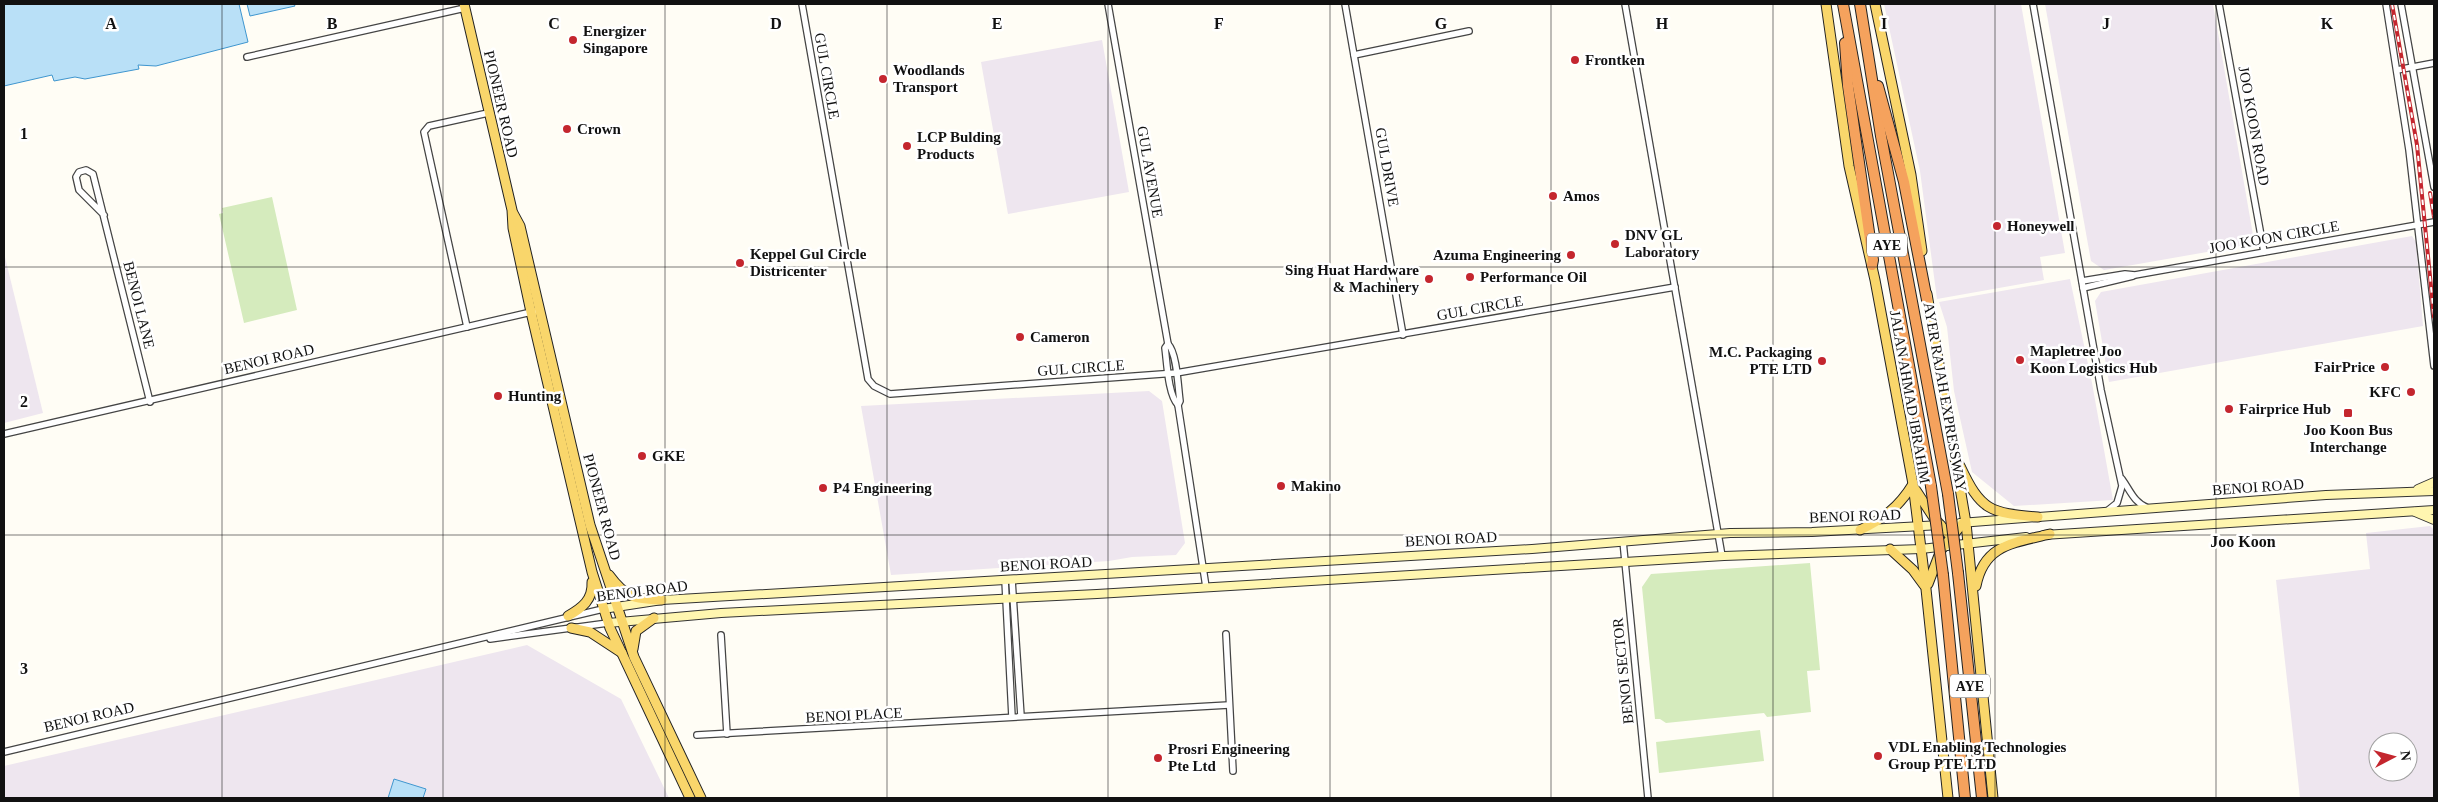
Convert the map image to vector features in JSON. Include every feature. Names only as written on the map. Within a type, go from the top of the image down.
[{"type":"highway","points":[[1843,4],[1848,86],[1873,260],[1872,265]]},
{"type":"highway","name":"AYER RAJAH EXPRESSWAY","points":[[1843,4],[1931,486],[1943,575],[1965,798]]},
{"type":"highway","name":"AYER RAJAH EXPRESSWAY","points":[[1860,4],[1872,68],[1880,128],[1948,494],[1982,798]]},
{"type":"highway","points":[[1872,68],[1885,104],[1902,173],[1927,300]]},
{"type":"main road","name":"JALAN AHMAD IBRAHIM","points":[[1826,4],[1849,166],[1872,265],[1913,484],[1948,798]]},
{"type":"main road","points":[[1875,4],[1911,175],[1927,300],[1962,495],[1974,594],[1994,798]]},
{"type":"main road","name":"PIONEER ROAD","points":[[464,6],[512,210],[520,226],[536,311],[592,572],[608,623],[690,798]]},
{"type":"main road","name":"PIONEER ROAD","points":[[536,311],[590,525],[621,621],[634,657],[701,798]]},
{"type":"main road","points":[[1956,456],[1970,487],[1985,506],[2002,513],[2038,517]]},
{"type":"main road","points":[[2402,493],[2420,489],[2434,482]]},
{"type":"main road","points":[[1860,530],[1880,520],[1896,507],[1913,484],[1936,526],[1966,565],[1972,577]]},
{"type":"main road","name":"BENOI ROAD","points":[[603,609],[662,600],[1532,549],[1719,534],[1936,526],[2326,495],[2434,491]]},
{"type":"main road","points":[[1926,589],[1933,567],[1947,541],[1962,495]]},
{"type":"main road","name":"BENOI ROAD","points":[[608,623],[654,618],[1010,599],[1722,556],[1921,548],[1947,541],[1968,543],[2050,534],[2434,510]]},
{"type":"main road","points":[[2411,511],[2434,520]]},
{"type":"main road","points":[[1947,541],[1964,523]]},
{"type":"main road","points":[[1974,594],[1978,572],[1991,554],[2009,544],[2050,534]]},
{"type":"main road","points":[[1890,549],[1913,570],[1926,589]]},
{"type":"main road","points":[[604,569],[634,599],[662,600]]},
{"type":"main road","points":[[568,616],[583,608],[588,600],[592,591],[592,572]]},
{"type":"main road","points":[[634,657],[632,644],[636,631],[654,618]]},
{"type":"main road","points":[[571,628],[590,632],[622,653]]},
{"type":"street","name":"GUL CIRCLE","points":[[802,4],[868,379],[874,386],[890,394],[1169,374],[1675,287]]},
{"type":"street","name":"GUL AVENUE","points":[[1108,4],[1168,344],[1171,347],[1176,373],[1180,401],[1178,405],[1205,568],[1206,587]]},
{"type":"street","name":"GUL DRIVE","points":[[1345,4],[1403,335]]},
{"type":"street","points":[[1625,4],[1722,556]]},
{"type":"street","points":[[2033,4],[2082,284],[2122,486],[2120,499],[2105,512]]},
{"type":"street","name":"JOO KOON ROAD","points":[[2219,4],[2264,252]]},
{"type":"street","points":[[2386,4],[2418,226],[2434,366]]},
{"type":"street","points":[[2401,4],[2434,187]]},
{"type":"street","points":[[247,57],[464,6]]},
{"type":"street","points":[[1354,55],[1469,31]]},
{"type":"street","points":[[2397,70],[2434,63]]},
{"type":"street","points":[[467,327],[424,134],[425,128],[429,126],[488,113]]},
{"type":"street","name":"BENOI LANE","points":[[104,215],[79,190],[76,177],[79,172],[86,170],[93,174],[104,215],[150,402]]},
{"type":"street","name":"JOO KOON CIRCLE","points":[[2082,284],[2125,274],[2135,275],[2434,222]]},
{"type":"street","name":"BENOI ROAD","points":[[4,434],[150,402],[536,311]]},
{"type":"street","name":"GUL AVENUE","points":[[1168,344],[1165,348],[1169,374],[1174,401],[1178,405]]},
{"type":"street","points":[[2120,477],[2140,505],[2149,509]]},
{"type":"street","name":"BENOI SECTOR","points":[[1623,541],[1648,798]]},
{"type":"street","points":[[1008,580],[1021,716]]},
{"type":"street","points":[[1010,599],[1012,717]]},
{"type":"street","name":"BENOI ROAD","points":[[4,752],[603,609]]},
{"type":"street","name":"BENOI ROAD","points":[[472,641],[608,623]]},
{"type":"street","points":[[1226,634],[1233,771]]},
{"type":"street","points":[[721,635],[727,734]]},
{"type":"street","name":"BENOI PLACE","points":[[696,735],[1229,705]]},
{"type":"shaded area","points":[[1884,4],[2021,4],[2065,253],[2040,257],[2044,280],[1937,299],[1920,171]]},
{"type":"shaded area","points":[[2045,4],[2213,4],[2253,235],[2247,245],[2104,270],[2091,261]]},
{"type":"shaded area","points":[[1102,40],[1129,192],[1008,214],[981,62]]},
{"type":"shaded area","points":[[2412,236],[2416,242],[2423,326],[2109,382],[2095,301],[2101,292]]},
{"type":"shaded area","points":[[4,253],[43,413],[4,423]]},
{"type":"shaded area","name":"Mapletree Joo Koon Logistics Hub","points":[[2070,279],[2092,383],[2113,500],[2014,506],[1972,472],[1954,391],[1947,327],[1939,302]]},
{"type":"shaded area","points":[[1149,391],[1162,401],[1185,543],[1176,555],[891,575],[861,406]]},
{"type":"shaded area","points":[[2430,526],[2434,530],[2434,798],[2300,798],[2276,580],[2370,569],[2366,533]]},
{"type":"shaded area","points":[[527,645],[621,699],[669,798],[423,798],[426,789],[394,779],[388,798],[4,798],[4,766]]},
{"type":"green space","points":[[272,197],[297,310],[244,323],[219,214],[223,213],[222,208]]},
{"type":"green space","points":[[1810,563],[1820,670],[1807,671],[1811,712],[1767,717],[1764,713],[1666,723],[1660,719],[1655,719],[1642,587],[1651,574]]},
{"type":"green space","points":[[1760,730],[1764,761],[1659,773],[1656,742]]},
{"type":"water","points":[[4,4],[239,4],[248,42],[156,66],[138,65],[139,69],[85,79],[75,77],[54,81],[52,75],[4,86]]},
{"type":"water","points":[[247,4],[294,4],[295,6],[250,16]]},
{"type":"water","points":[[394,779],[426,789],[423,798],[388,798]]},
{"type":"railway","points":[[2392,4],[2417,145],[2434,317]]},
{"type":"railway","points":[[2430,193],[2434,217]]},
{"type":"place","name":"Energizer Singapore","points":[[573,40]]},
{"type":"place","name":"Frontken","points":[[1575,60]]},
{"type":"place","name":"Woodlands Transport","points":[[883,79]]},
{"type":"place","name":"Crown","points":[[567,129]]},
{"type":"place","name":"LCP Bulding Products","points":[[907,146]]},
{"type":"place","name":"Amos","points":[[1553,196]]},
{"type":"place","name":"Honeywell","points":[[1997,226]]},
{"type":"place","name":"DNV GL Laboratory","points":[[1615,244]]},
{"type":"place","name":"Azuma Engineering","points":[[1571,255]]},
{"type":"place","name":"Keppel Gul Circle Districenter","points":[[740,263]]},
{"type":"place","name":"Performance Oil","points":[[1470,277]]},
{"type":"place","name":"Sing Huat Hardware & Machinery","points":[[1429,279]]},
{"type":"place","name":"Cameron","points":[[1020,337]]},
{"type":"place","name":"Mapletree Joo Koon Logistics Hub","points":[[2020,360]]},
{"type":"place","name":"M.C. Packaging PTE LTD","points":[[1822,361]]},
{"type":"place","name":"FairPrice","points":[[2385,367]]},
{"type":"place","name":"KFC","points":[[2411,392]]},
{"type":"place","name":"Hunting","points":[[498,396]]},
{"type":"place","name":"Fairprice Hub","points":[[2229,409]]},
{"type":"place","name":"Joo Koon Bus Interchange","points":[[2348,413]]},
{"type":"place","name":"GKE","points":[[642,456]]},
{"type":"place","name":"Makino","points":[[1281,486]]},
{"type":"place","name":"P4 Engineering","points":[[823,488]]},
{"type":"place","name":"VDL Enabling Technologies Group PTE LTD","points":[[1878,756]]},
{"type":"place","name":"Prosri Engineering Pte Ltd","points":[[1158,758]]},
{"type":"district","name":"Joo Koon","points":[[2243,541]]}]
